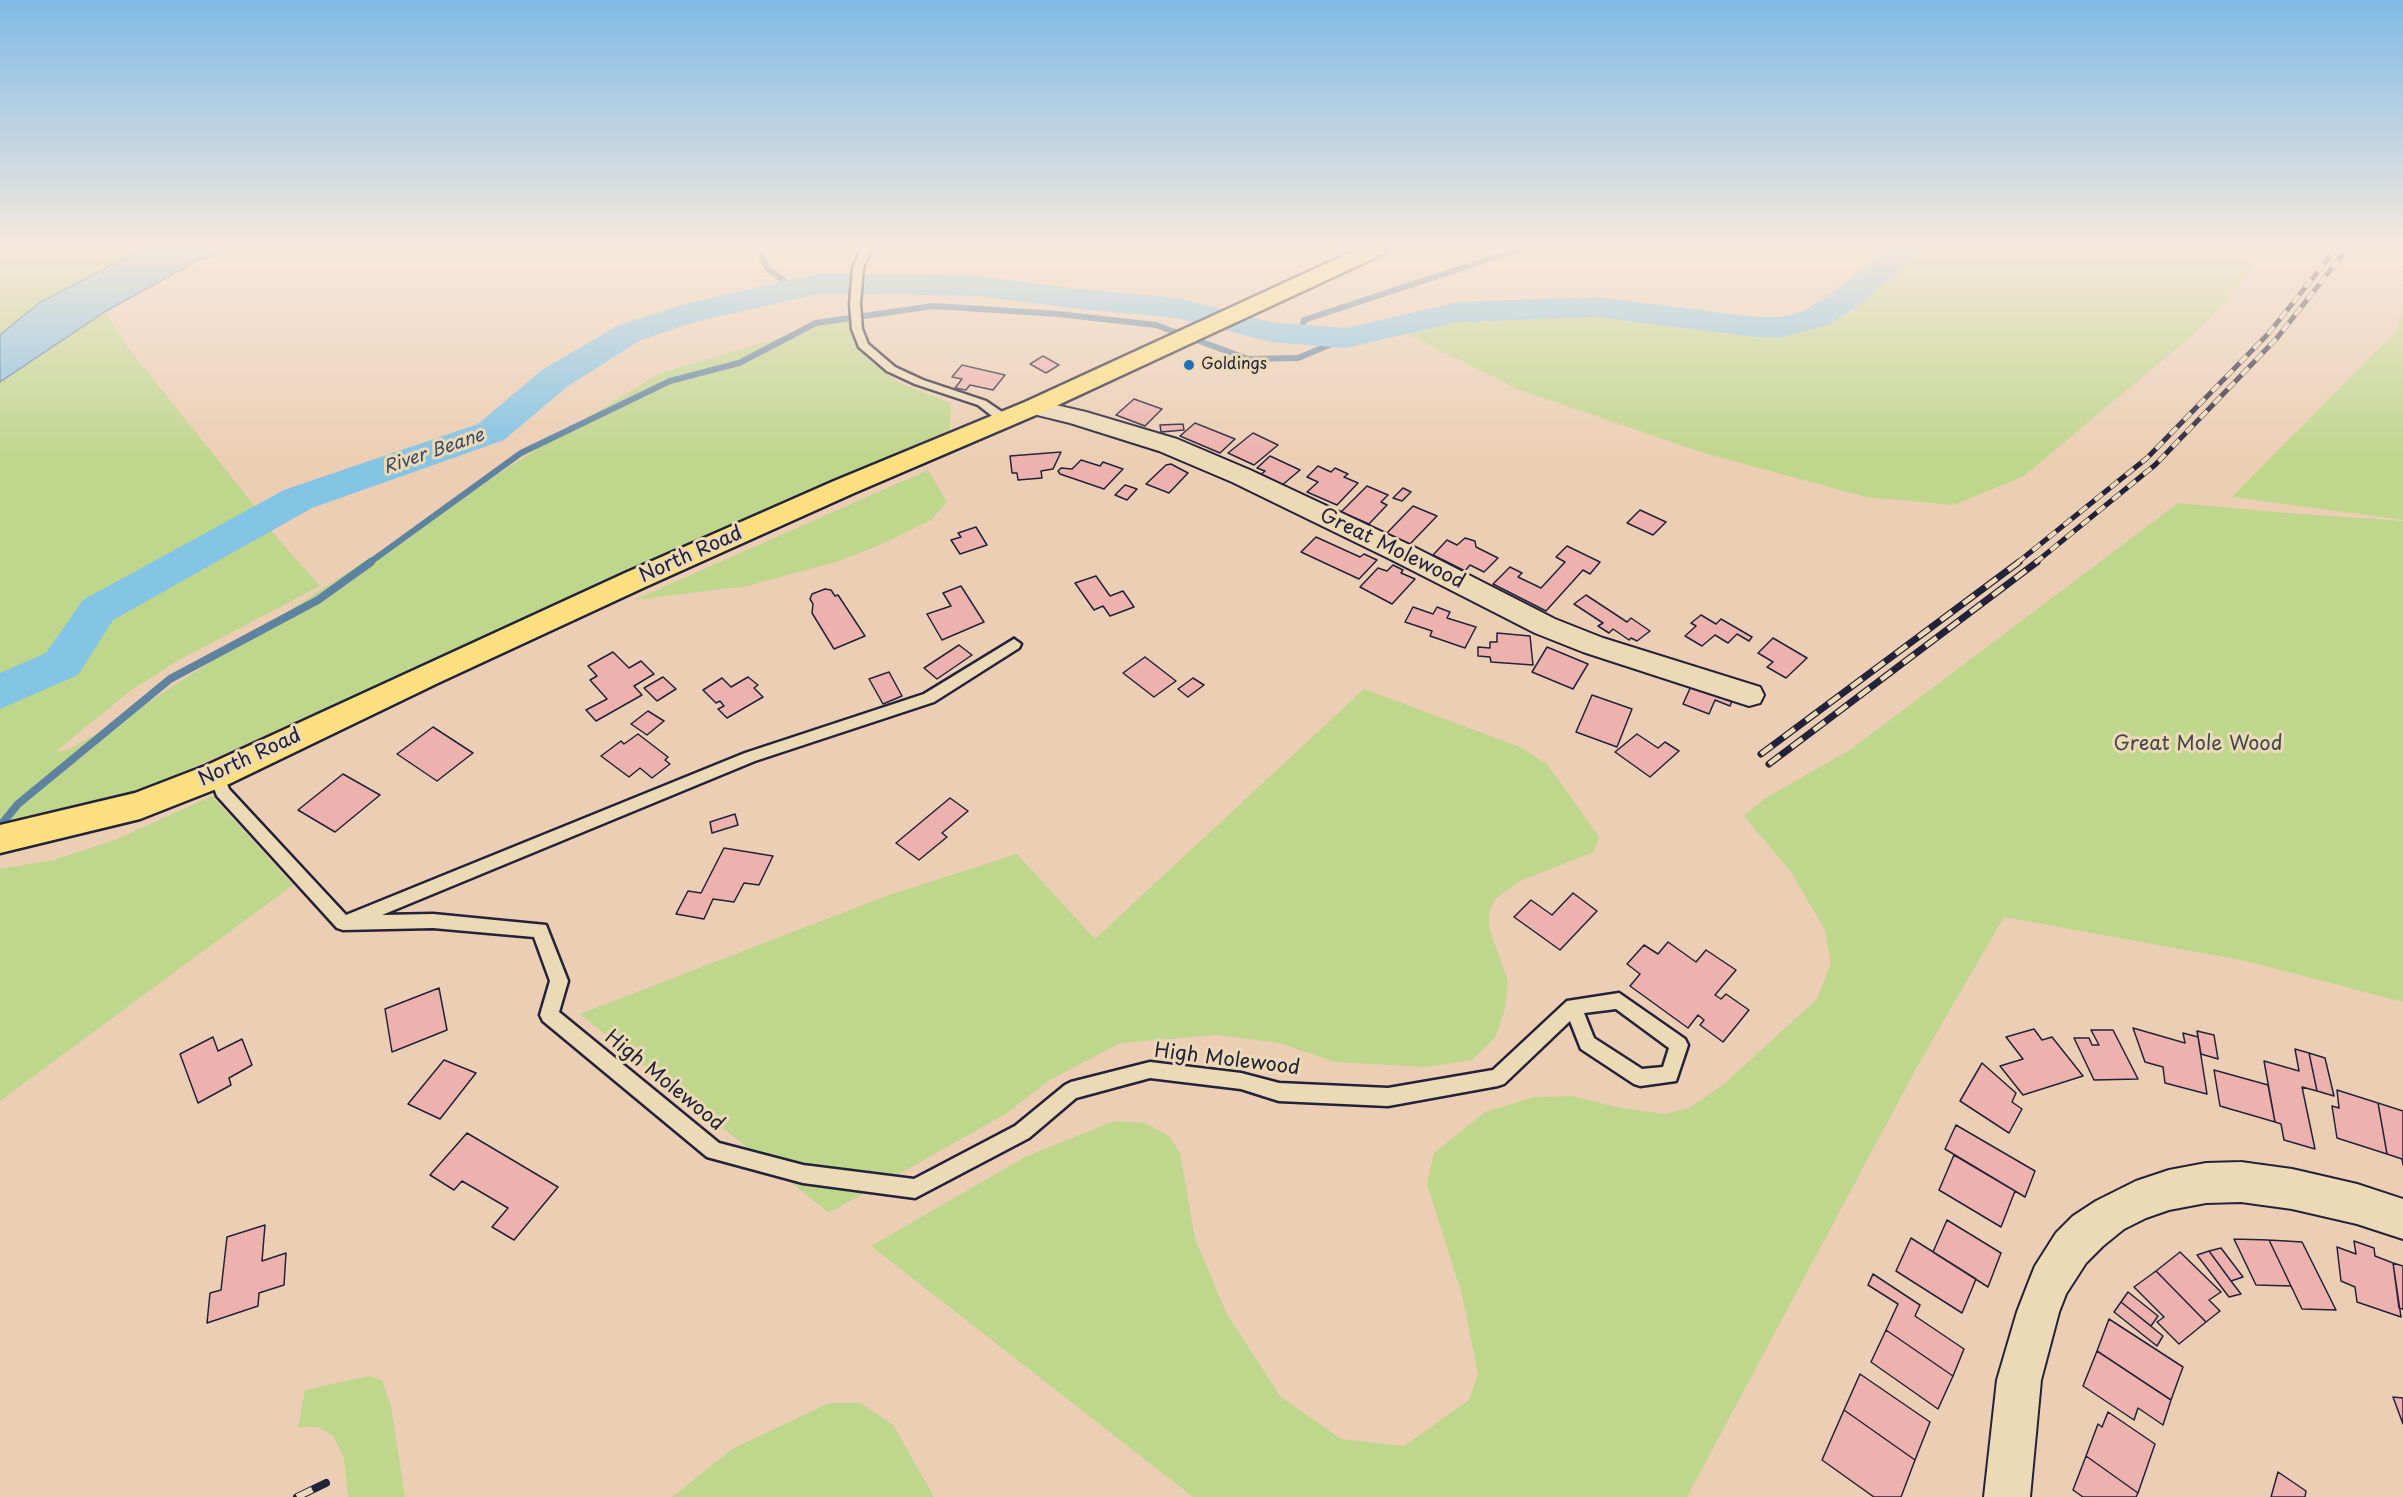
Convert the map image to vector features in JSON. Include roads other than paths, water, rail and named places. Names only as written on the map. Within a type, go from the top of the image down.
[{"type":"main road","name":"North Road","points":[[4,838],[140,806],[217,775],[427,675],[635,580],[1034,407],[1221,319]]},
{"type":"street","name":"Great Molewood","points":[[1034,407],[1077,417],[1168,445],[1241,476],[1402,553],[1545,626],[1593,645],[1749,695]]},
{"type":"street","points":[[2007,1497],[2019,1380],[2038,1312],[2050,1281],[2071,1248],[2088,1231],[2110,1215],[2136,1201],[2169,1190],[2206,1183],[2241,1182],[2357,1204],[2403,1219]]},
{"type":"lane","points":[[856,319],[863,345],[891,369],[919,382],[982,403],[1004,419]]},
{"type":"lane","points":[[217,775],[222,792],[343,923],[661,791],[761,754],[929,698],[1014,644]]},
{"type":"lane","name":"High Molewood","points":[[343,923],[433,921],[540,930],[559,981],[549,1016],[714,1151],[803,1174],[915,1189],[1022,1132],[1071,1091],[1150,1070],[1241,1081],[1279,1092],[1388,1097],[1498,1078],[1572,1007]]},
{"type":"lane","points":[[1619,1001],[1679,1045],[1670,1075],[1640,1078],[1587,1043],[1572,1007],[1619,1001]]},
{"type":"water","points":[[20,319],[94,319],[0,382],[0,335]]},
{"type":"waterway","name":"River Beane","points":[[0,692],[62,664],[98,610],[298,499],[491,432],[555,378],[629,333],[671,319]]},
{"type":"waterway","points":[[369,563],[521,453],[670,381],[739,363],[816,323],[844,319]]},
{"type":"waterway","points":[[1101,319],[1156,325],[1248,359],[1298,358],[1346,338]]},
{"type":"waterway","name":"River Beane","points":[[1220,319],[1271,332],[1346,338],[1428,319]]},
{"type":"waterway","points":[[1300,334],[1304,320],[1307,319]]},
{"type":"waterway","name":"River Beane","points":[[1691,319],[1757,327],[1782,327],[1813,319]]},
{"type":"waterway","points":[[0,826],[18,804],[170,679],[318,600],[371,562]]},
{"type":"railway","points":[[2017,563],[2147,458],[2280,319]]},
{"type":"railway","points":[[2035,563],[2155,465],[2277,338],[2292,319]]},
{"type":"railway","points":[[1761,754],[2019,562]]},
{"type":"railway","points":[[1769,764],[2037,562]]},
{"type":"railway","points":[[297,1497],[326,1483]]},
{"type":"place","name":"Goldings","points":[[1189,365]]},
{"type":"park label","name":"Great Mole Wood","points":[[2198,744]]}]
